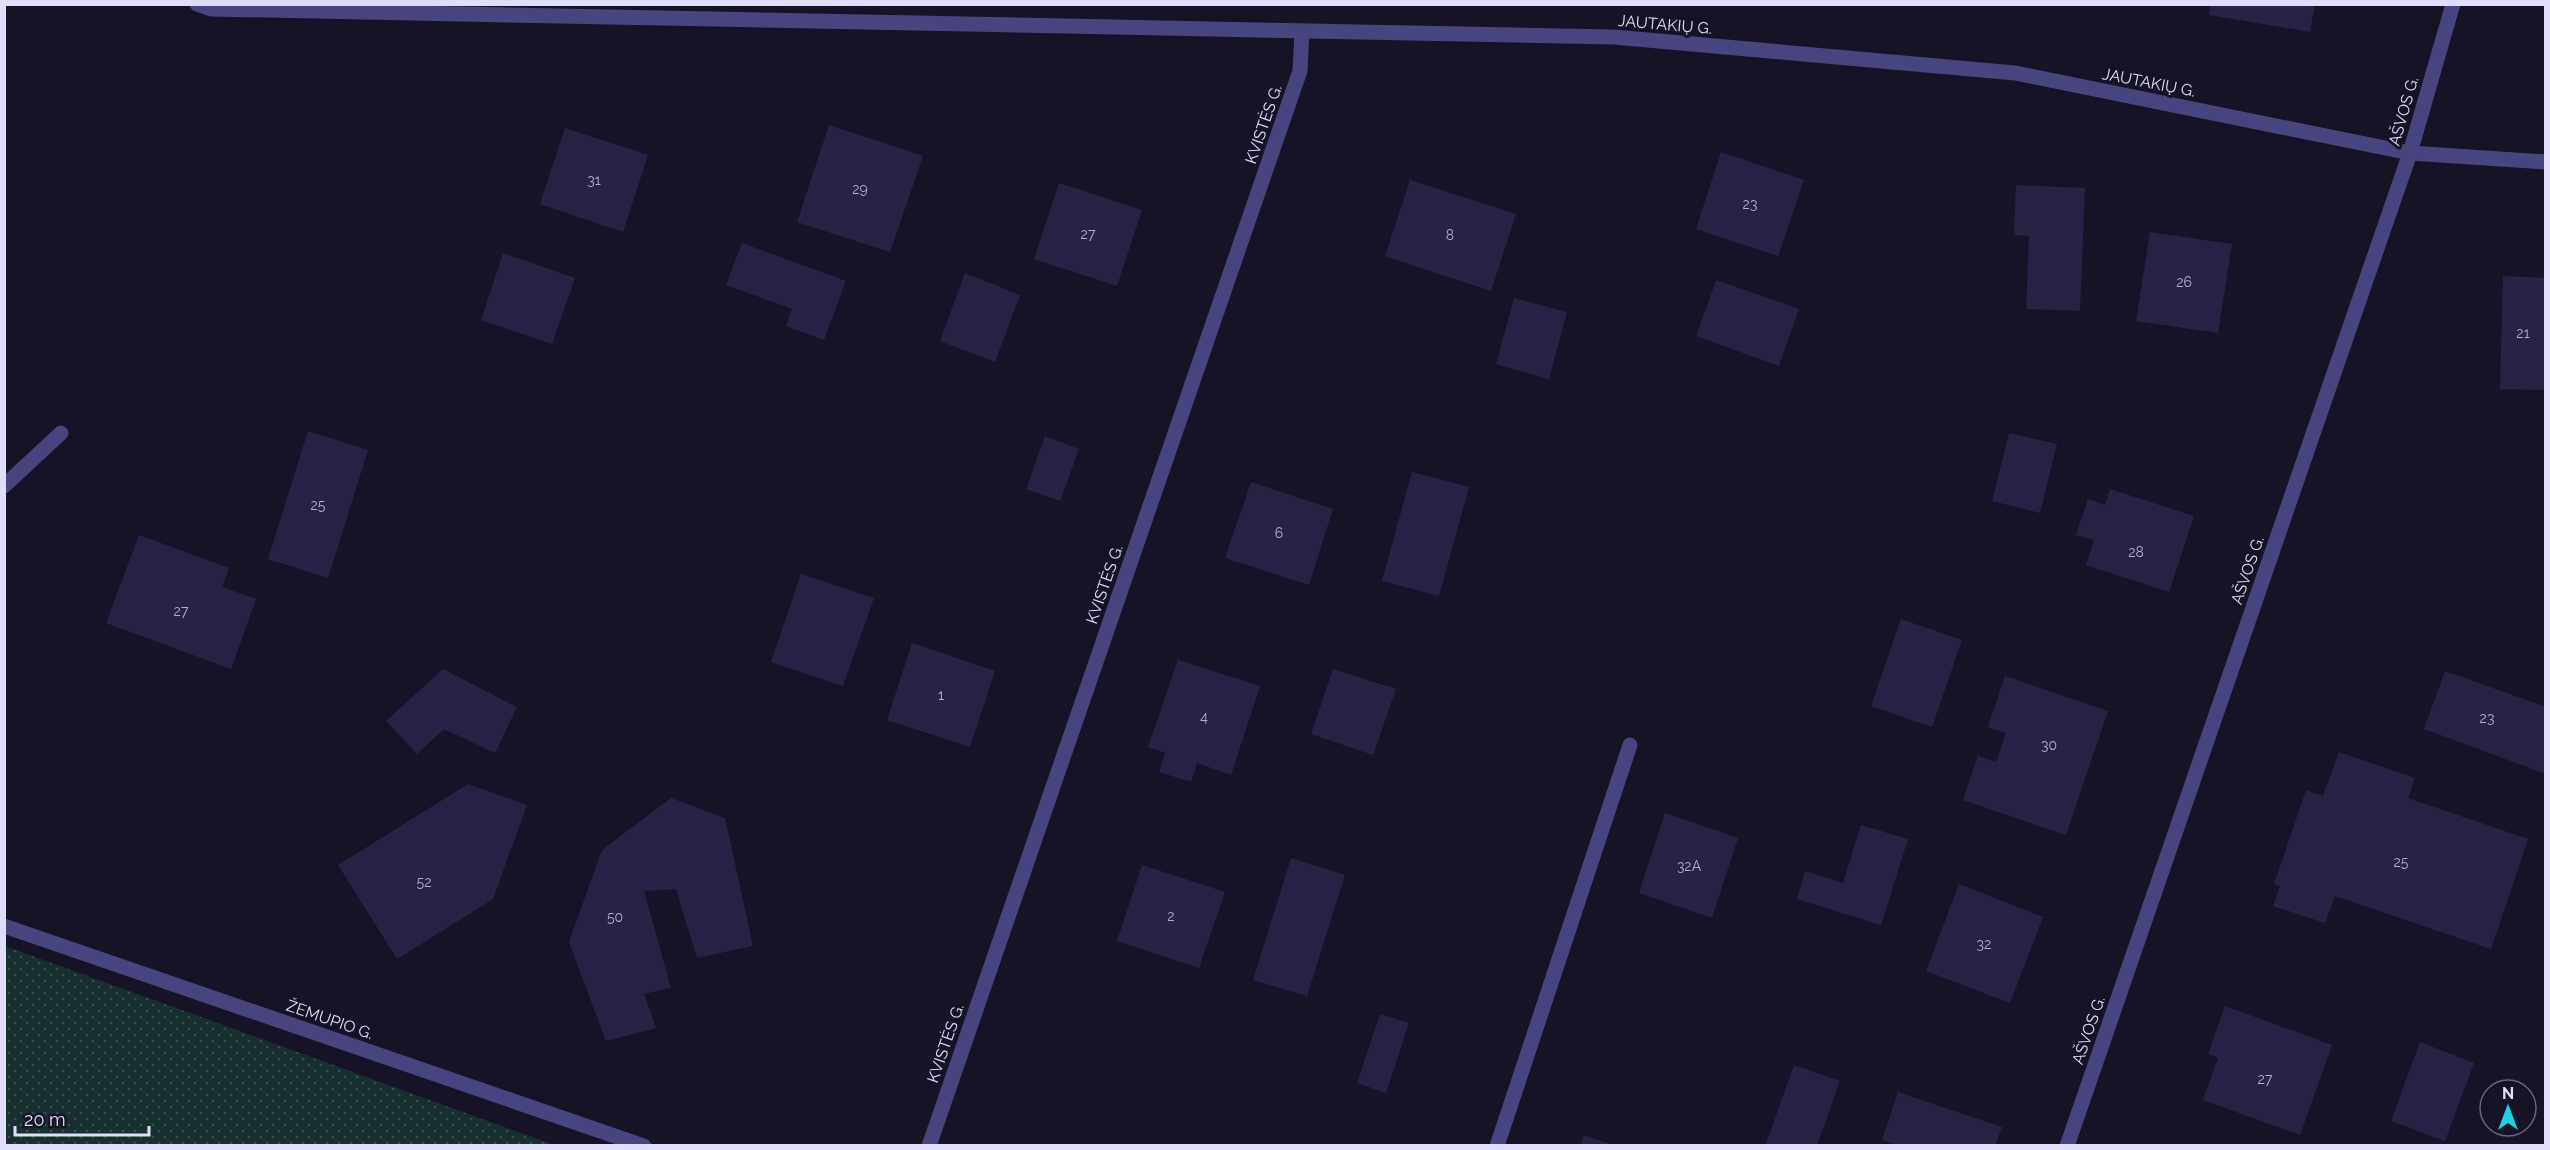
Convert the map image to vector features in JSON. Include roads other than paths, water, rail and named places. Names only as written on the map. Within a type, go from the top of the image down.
[{"type":"street","name":"JAUTAKIŲ G.","points":[[198,4],[211,9],[761,18],[1614,37],[2015,73],[2410,153],[2546,162]]},
{"type":"street","name":"AŠVOS G.","points":[[2067,1146],[2410,153],[2453,4]]},
{"type":"street","name":"KVISTĖS G.","points":[[929,1146],[1291,97],[1300,70],[1302,31]]},
{"type":"street","points":[[4,486],[62,433]]},
{"type":"street","points":[[1497,1146],[1630,745]]},
{"type":"street","name":"ŽEMUPIO G.","points":[[4,926],[644,1146]]}]
